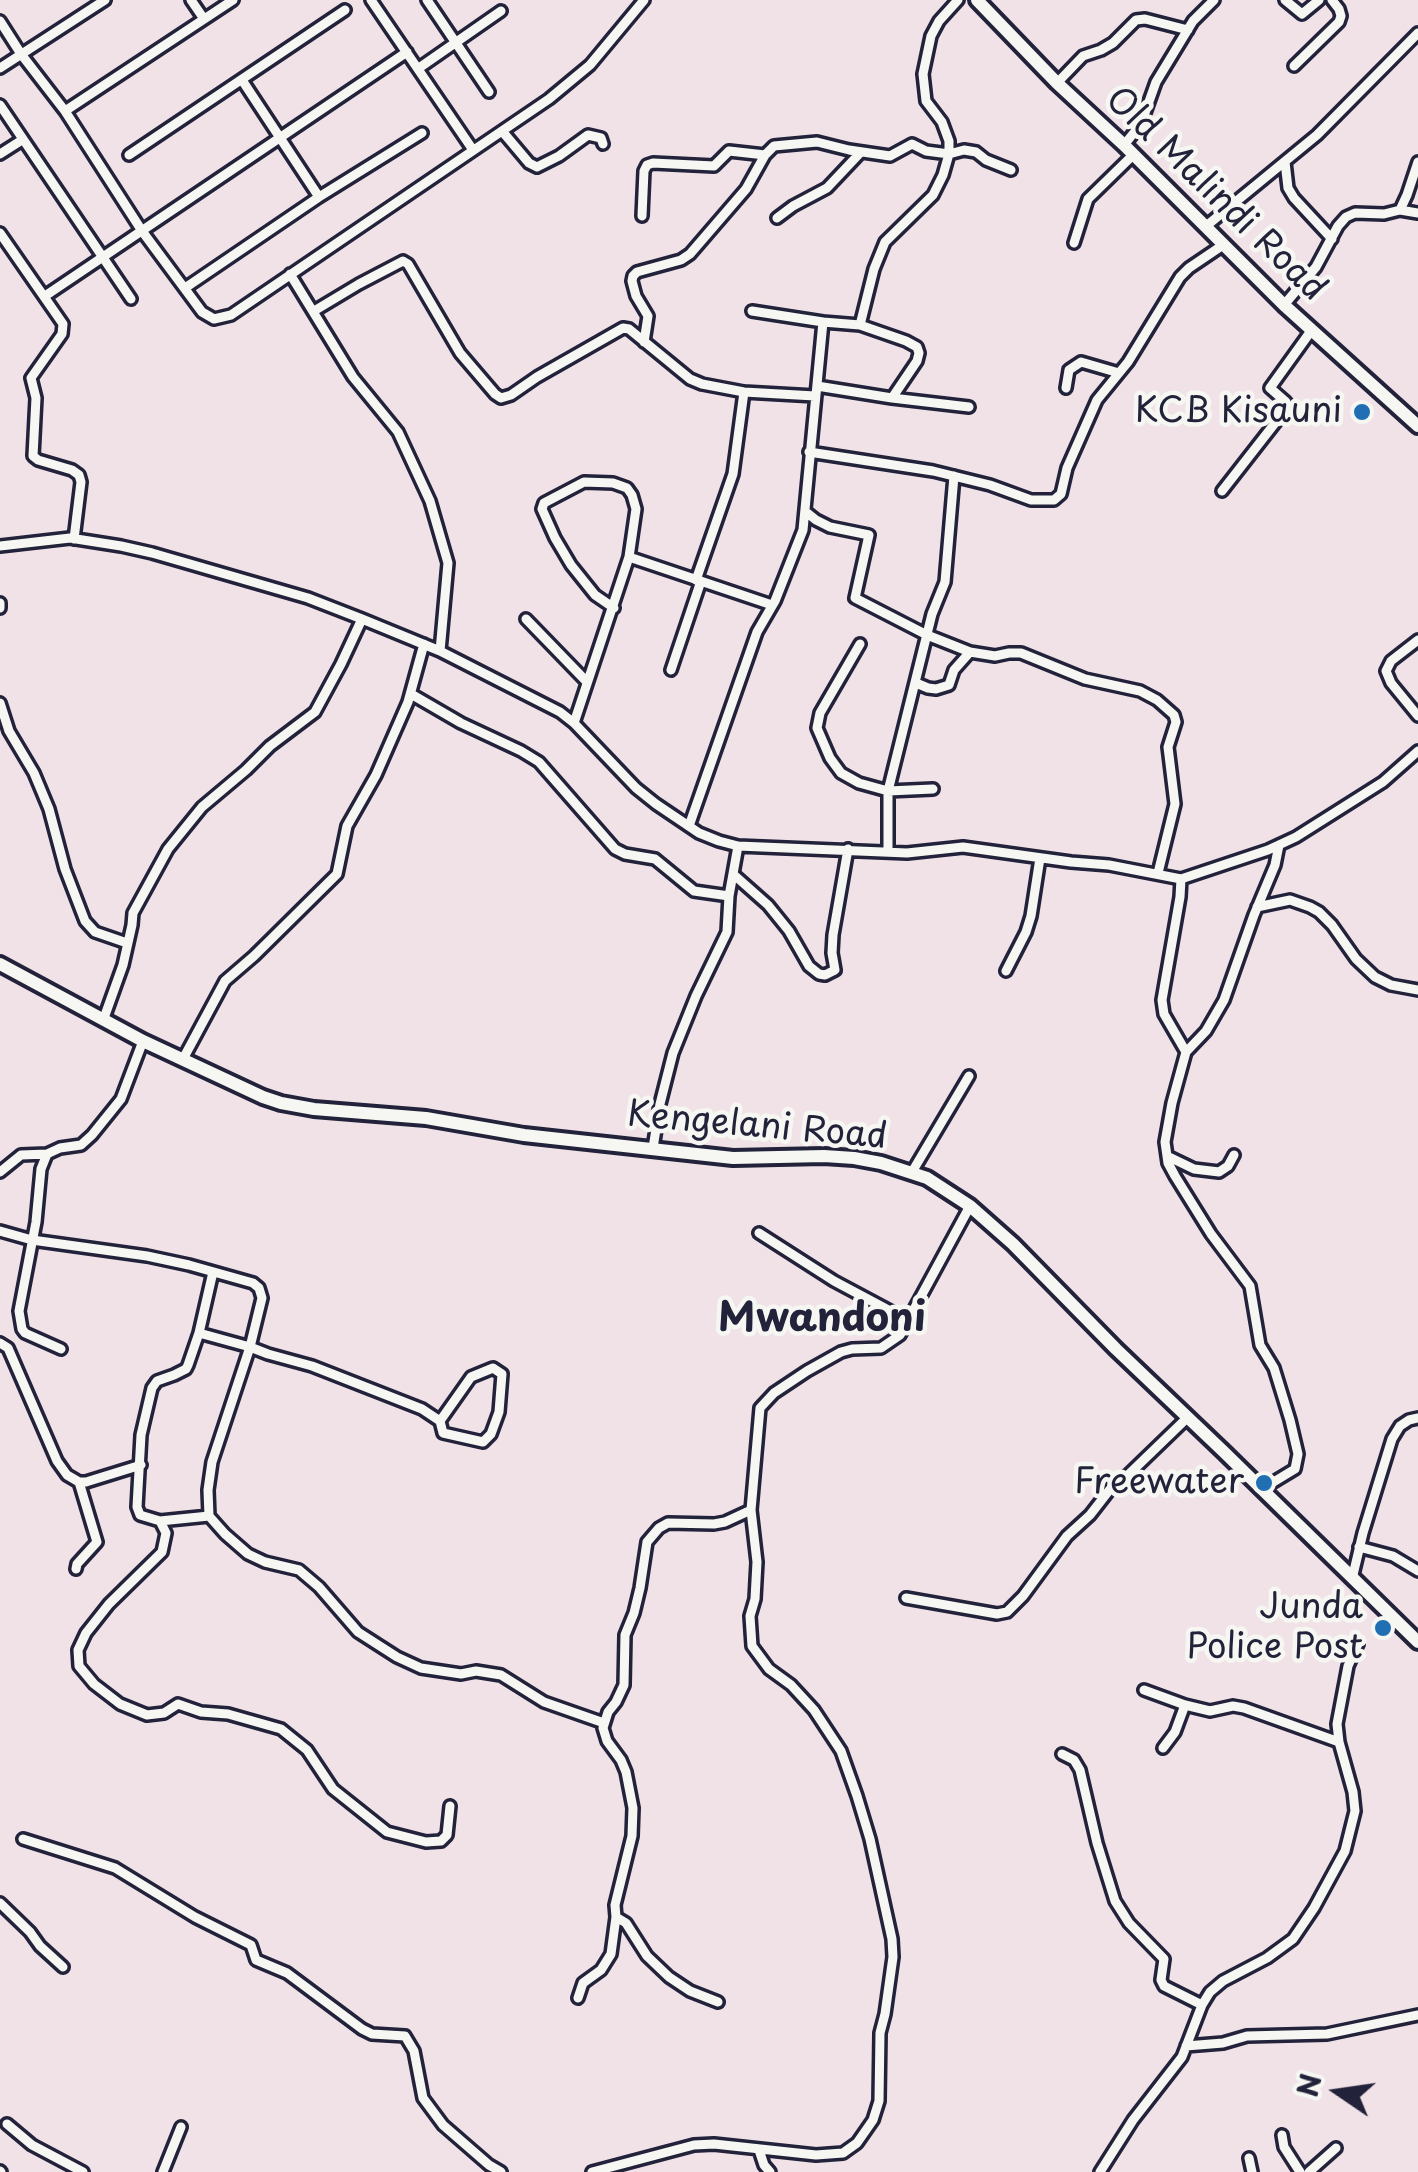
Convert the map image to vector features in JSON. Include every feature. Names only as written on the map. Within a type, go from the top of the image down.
[{"type":"main road","name":"Old Malindi Road","points":[[977,0],[1284,305],[1418,426]]},
{"type":"main road","name":"Kengelani Road","points":[[0,964],[183,1060],[263,1097],[295,1106],[426,1118],[524,1135],[747,1159],[842,1157],[912,1172],[970,1206],[1013,1244],[1094,1328],[1418,1642]]},
{"type":"street","points":[[0,68],[105,0]]},
{"type":"street","points":[[190,0],[204,19]]},
{"type":"street","points":[[65,110],[233,0]]},
{"type":"street","points":[[371,0],[473,150]]},
{"type":"street","points":[[427,0],[489,92]]},
{"type":"street","points":[[0,21],[65,110],[142,231],[202,312],[214,320],[231,315],[550,99],[582,72],[644,0]]},
{"type":"street","points":[[860,325],[885,242],[932,196],[944,175],[949,141],[942,122],[926,100],[923,74],[931,36],[958,0]]},
{"type":"street","points":[[1074,242],[1088,199],[1129,150],[1156,82],[1193,20],[1214,0]]},
{"type":"street","points":[[1285,0],[1302,14],[1319,0]]},
{"type":"street","points":[[1294,66],[1339,22],[1341,16],[1332,0]]},
{"type":"street","points":[[129,155],[345,10]]},
{"type":"street","points":[[419,68],[501,11]]},
{"type":"street","points":[[1057,83],[1083,56],[1112,43],[1136,20],[1145,18],[1188,30]]},
{"type":"street","points":[[1206,226],[1285,162],[1356,97],[1418,32]]},
{"type":"street","points":[[46,296],[406,52]]},
{"type":"street","points":[[242,80],[319,197]]},
{"type":"street","points":[[0,105],[132,299]]},
{"type":"street","points":[[502,130],[529,163],[538,167],[588,135],[601,138],[603,144]]},
{"type":"street","points":[[185,288],[422,133]]},
{"type":"street","points":[[0,154],[22,140]]},
{"type":"street","points":[[644,342],[648,316],[636,296],[633,276],[690,254],[746,189],[776,145],[810,142],[890,156],[912,144],[926,152],[976,152],[1012,170]]},
{"type":"street","points":[[642,216],[647,165],[714,166],[729,151],[766,155]]},
{"type":"street","points":[[778,218],[827,188],[861,152]]},
{"type":"street","points":[[1285,162],[1288,188],[1294,198],[1332,239]]},
{"type":"street","points":[[1284,305],[1316,266],[1338,226],[1350,215],[1400,210],[1418,162]]},
{"type":"street","points":[[1400,210],[1418,214]]},
{"type":"street","points":[[0,233],[46,296],[63,328],[31,378],[36,398],[33,456],[72,470],[81,478],[74,538]]},
{"type":"street","points":[[810,452],[934,471],[990,484],[1031,500],[1054,500],[1061,494],[1067,468],[1103,392],[1120,373],[1180,277],[1222,245]]},
{"type":"street","points":[[314,311],[389,267],[406,262],[460,353],[501,398],[619,329],[629,329],[695,382],[744,392],[816,391],[969,407]]},
{"type":"street","points":[[290,274],[353,377],[398,432],[430,501],[448,564],[440,650]]},
{"type":"street","points":[[752,311],[860,325],[906,341],[919,350],[917,361],[892,398]]},
{"type":"street","points":[[689,826],[757,632],[800,539],[806,512],[823,322]]},
{"type":"street","points":[[1222,492],[1286,408],[1286,402],[1270,388],[1311,331]]},
{"type":"street","points":[[1066,388],[1069,370],[1081,362],[1120,373]]},
{"type":"street","points":[[671,670],[733,474],[744,392]]},
{"type":"street","points":[[888,852],[888,791],[944,582],[954,476]]},
{"type":"street","points":[[574,723],[614,608],[629,557],[636,510],[627,488],[613,483],[584,482],[544,502],[542,509],[571,565],[595,595],[614,608]]},
{"type":"street","points":[[806,512],[830,527],[868,534],[855,598],[970,652],[985,656],[1013,652],[1031,656],[1085,679],[1147,694],[1174,715],[1176,722],[1168,747],[1175,804],[1158,873]]},
{"type":"street","points":[[0,546],[74,538],[152,552],[308,598],[440,650],[560,712],[636,788],[710,838],[738,846],[888,852],[964,847],[1180,879],[1280,845],[1308,830],[1384,782],[1418,751]]},
{"type":"street","points":[[629,557],[772,606]]},
{"type":"street","points":[[104,1018],[117,985],[133,913],[168,849],[202,807],[315,712],[362,619]]},
{"type":"street","points":[[526,619],[587,682]]},
{"type":"street","points":[[1418,640],[1392,661],[1386,671],[1418,716]]},
{"type":"street","points":[[183,1060],[225,982],[338,874],[347,826],[376,775],[411,694],[424,644]]},
{"type":"street","points":[[860,644],[820,713],[816,728],[830,758],[841,773],[859,783],[888,791],[934,789]]},
{"type":"street","points":[[916,683],[936,689],[948,685],[954,670],[970,652]]},
{"type":"street","points":[[411,694],[539,762],[615,849],[655,859],[694,892],[730,896]]},
{"type":"street","points":[[0,703],[9,730],[49,809],[85,921],[95,932],[127,943]]},
{"type":"street","points":[[1262,1490],[1296,1469],[1298,1449],[1290,1420],[1274,1368],[1260,1345],[1249,1284],[1174,1176],[1165,1142],[1186,1052],[1219,1010],[1280,845]]},
{"type":"street","points":[[653,1148],[673,1053],[724,940],[738,846]]},
{"type":"street","points":[[733,874],[768,905],[809,966],[825,975],[835,970],[833,935],[848,849]]},
{"type":"street","points":[[1006,971],[1031,916],[1040,858]]},
{"type":"street","points":[[1180,879],[1162,1000],[1164,1014],[1186,1052]]},
{"type":"street","points":[[1257,907],[1290,900],[1310,907],[1332,925],[1375,977],[1391,986],[1418,990]]},
{"type":"street","points":[[0,1172],[22,1155],[47,1154],[86,1142],[121,1099],[143,1040]]},
{"type":"street","points":[[912,1172],[969,1076]]},
{"type":"street","points":[[47,1154],[41,1169],[41,1189],[19,1311],[22,1329],[31,1337],[61,1349]]},
{"type":"street","points":[[1167,1156],[1194,1169],[1219,1172],[1228,1166],[1234,1154]]},
{"type":"street","points":[[592,2172],[694,2145],[843,2154],[868,2128],[879,2101],[880,2033],[893,1958],[882,1890],[858,1796],[841,1751],[814,1710],[769,1669],[752,1646],[750,1616],[757,1562],[750,1510],[760,1408],[807,1371],[841,1352],[877,1349],[905,1329],[970,1206]]},
{"type":"street","points":[[0,1230],[32,1240],[147,1256],[254,1283],[261,1292],[260,1306],[212,1462],[209,1516],[248,1554],[299,1570],[358,1632],[397,1658],[421,1668],[502,1675],[544,1702],[604,1723]]},
{"type":"street","points":[[759,1233],[834,1281],[909,1321]]},
{"type":"street","points":[[209,1516],[160,1520],[138,1512],[142,1435],[152,1388],[158,1381],[186,1369],[200,1332],[213,1272]]},
{"type":"street","points":[[22,1329],[3,1344],[66,1475],[86,1482],[141,1465]]},
{"type":"street","points":[[200,1332],[312,1366],[382,1393],[430,1413],[440,1421],[443,1433],[485,1442],[499,1412],[502,1374],[493,1368],[471,1377],[440,1421]]},
{"type":"street","points":[[906,1598],[996,1614],[1006,1612],[1111,1488],[1187,1418]]},
{"type":"street","points":[[1352,1578],[1392,1438],[1400,1426],[1418,1418]]},
{"type":"street","points":[[76,1569],[98,1542],[79,1482]]},
{"type":"street","points":[[578,1998],[583,1984],[601,1970],[611,1954],[616,1905],[632,1836],[634,1808],[626,1772],[607,1740],[604,1723],[625,1680],[624,1635],[639,1594],[646,1542],[668,1523],[714,1524],[750,1510]]},
{"type":"street","points":[[160,1520],[166,1529],[162,1552],[109,1604],[78,1650],[79,1666],[94,1684],[135,1712],[164,1713],[178,1704],[282,1730],[307,1750],[333,1789],[388,1832],[426,1842],[440,1841],[447,1835],[450,1806]]},
{"type":"street","points":[[1360,1547],[1393,1556],[1418,1571]]},
{"type":"street","points":[[1100,2172],[1133,2120],[1172,2073],[1210,1992],[1292,1939],[1345,1851],[1355,1812],[1338,1724],[1348,1666],[1358,1644]]},
{"type":"street","points":[[1144,1690],[1212,1711],[1238,1706],[1339,1742]]},
{"type":"street","points":[[1163,1748],[1175,1732],[1185,1705]]},
{"type":"street","points":[[1062,1754],[1074,1760],[1080,1770],[1115,1901],[1129,1923],[1164,1959],[1164,1986],[1202,2005]]},
{"type":"street","points":[[23,1839],[115,1868],[196,1918],[251,1945],[256,1960],[287,1972],[362,2029],[372,2034],[405,2036],[414,2051],[423,2098],[444,2125],[502,2172]]},
{"type":"street","points":[[0,1903],[63,1967]]},
{"type":"street","points":[[616,1917],[626,1923],[647,1956],[669,1977],[718,2002]]},
{"type":"street","points":[[1186,2046],[1223,2043],[1247,2036],[1327,2034],[1418,2016]]},
{"type":"street","points":[[7,2124],[32,2145],[83,2172]]},
{"type":"street","points":[[163,2172],[181,2127]]},
{"type":"street","points":[[1282,2135],[1284,2148],[1300,2172]]},
{"type":"street","points":[[1309,2172],[1336,2148]]},
{"type":"street","points":[[759,2150],[770,2172]]},
{"type":"street","points":[[1249,2158],[1252,2172]]},
{"type":"place","name":"KCB Kisauni","points":[[1362,412]]},
{"type":"place","name":"Freewater","points":[[1264,1483]]},
{"type":"place","name":"Junda Police Post","points":[[1383,1628]]},
{"type":"district","name":"Mwandoni","points":[[822,1320]]}]
